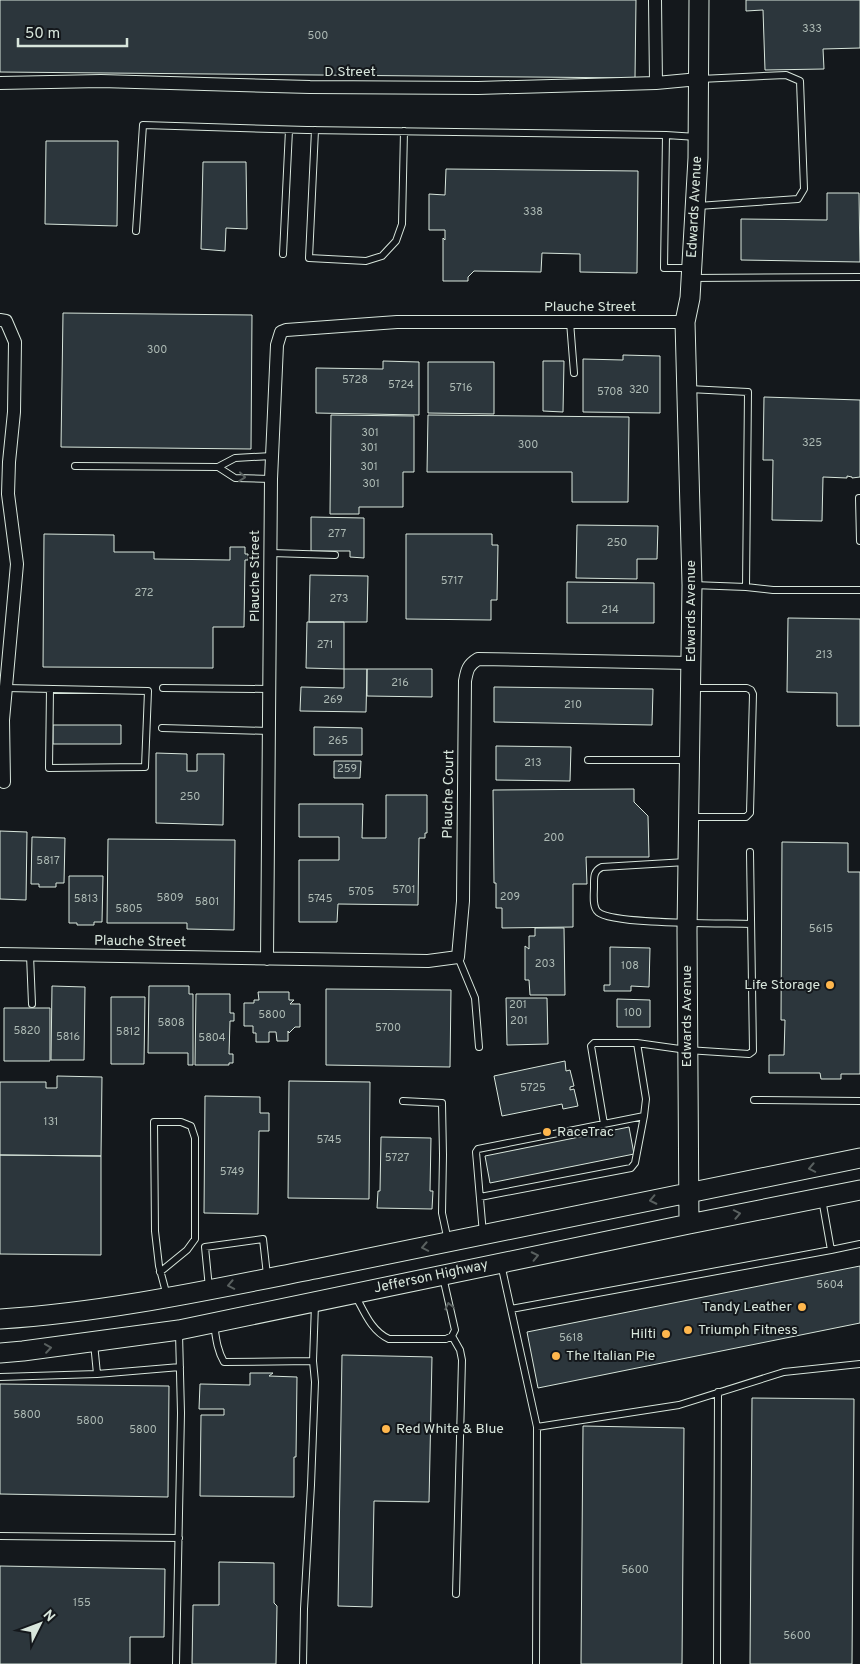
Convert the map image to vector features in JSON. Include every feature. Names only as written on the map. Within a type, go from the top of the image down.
[{"type":"main road","name":"Edwards Avenue","points":[[689,1224],[687,922],[692,585],[685,322],[690,298],[698,137],[698,0]]},
{"type":"main road","points":[[0,1319],[136,1304],[483,1236],[688,1192],[860,1158]]},
{"type":"main road","name":"Jefferson Highway","points":[[0,1353],[179,1330],[860,1190]]},
{"type":"street","points":[[655,0],[656,83]]},
{"type":"street","name":"D Street","points":[[0,83],[101,81],[310,87],[478,88],[656,83],[699,79]]},
{"type":"street","points":[[0,320],[6,321],[16,342],[14,412],[8,494],[16,564],[4,720],[4,782]]},
{"type":"street","name":"Plauche Street","points":[[0,954],[267,959],[271,479],[277,345],[281,332],[286,330],[397,322],[685,322]]},
{"type":"street","name":"Plauche Court","points":[[458,957],[463,901],[465,681],[467,668],[478,659],[691,663]]},
{"type":"street","points":[[267,959],[428,961],[458,957]]},
{"type":"lane","points":[[695,206],[798,199],[804,189],[800,82],[786,75],[699,79]]},
{"type":"lane","points":[[136,231],[143,125],[288,130],[698,137]]},
{"type":"lane","points":[[283,254],[288,130]]},
{"type":"lane","points":[[315,130],[309,258],[366,261],[382,256],[396,241],[402,224],[404,131]]},
{"type":"lane","points":[[666,135],[664,268],[691,273],[860,277]]},
{"type":"lane","points":[[570,322],[574,373]]},
{"type":"lane","points":[[687,389],[748,392],[746,587]]},
{"type":"lane","points":[[75,466],[218,467],[235,458],[272,456]]},
{"type":"lane","points":[[218,467],[235,478],[271,479]]},
{"type":"lane","points":[[859,498],[860,541]]},
{"type":"lane","points":[[270,553],[335,555]]},
{"type":"lane","points":[[692,585],[773,590],[860,590]]},
{"type":"lane","points":[[6,688],[148,691],[145,767],[48,768],[50,689]]},
{"type":"lane","points":[[164,688],[269,689]]},
{"type":"lane","points":[[688,817],[746,817],[750,813],[753,694],[747,688],[690,688]]},
{"type":"lane","points":[[162,728],[269,730]]},
{"type":"lane","points":[[588,760],[689,760]]},
{"type":"lane","points":[[604,1124],[591,1046],[594,1043],[637,1044],[687,1050],[749,1054],[753,1051],[750,852]]},
{"type":"lane","points":[[688,862],[602,867],[598,869],[594,874],[594,906],[597,912],[614,919],[751,924]]},
{"type":"lane","points":[[30,955],[32,1004]]},
{"type":"lane","points":[[458,957],[475,998],[479,1047]]},
{"type":"lane","points":[[480,1196],[631,1168],[635,1163],[646,1099],[637,1044]]},
{"type":"lane","points":[[754,1100],[860,1101]]},
{"type":"lane","points":[[402,1101],[442,1103],[442,1213],[448,1242]]},
{"type":"lane","points":[[483,1236],[476,1152],[478,1149],[644,1116]]},
{"type":"lane","points":[[160,1272],[187,1250],[195,1239],[195,1138],[191,1126],[180,1122],[154,1122],[155,1232],[160,1272],[168,1298]]},
{"type":"lane","points":[[822,1198],[831,1250]]},
{"type":"lane","points":[[209,1289],[205,1246],[263,1239],[268,1278]]},
{"type":"lane","points":[[511,1309],[860,1244]]},
{"type":"lane","points":[[500,1263],[537,1427],[536,1664]]},
{"type":"lane","points":[[354,1294],[376,1331],[389,1340],[446,1339],[452,1336],[455,1330],[442,1275]]},
{"type":"lane","points":[[303,1664],[304,1609],[312,1484],[315,1302]]},
{"type":"lane","points":[[214,1323],[216,1343],[224,1362],[313,1361]]},
{"type":"lane","points":[[176,1664],[181,1413],[179,1330]]},
{"type":"lane","points":[[452,1336],[460,1350],[462,1360],[456,1594]]},
{"type":"lane","points":[[94,1342],[97,1374]]},
{"type":"lane","points":[[537,1427],[679,1405],[784,1372],[860,1364]]},
{"type":"lane","points":[[0,1377],[97,1374],[180,1367]]},
{"type":"lane","points":[[717,1664],[718,1392]]},
{"type":"lane","points":[[0,1536],[178,1538]]},
{"type":"building","points":[[0,0],[636,0],[635,78],[0,72]]},
{"type":"building","points":[[746,0],[860,0],[860,48],[823,49],[824,69],[765,70],[763,10],[746,11]]},
{"type":"building","points":[[46,141],[118,141],[117,226],[45,224]]},
{"type":"building","points":[[203,162],[246,162],[247,229],[226,228],[225,251],[201,249]]},
{"type":"building","points":[[446,169],[638,171],[637,273],[580,272],[580,254],[542,253],[541,272],[474,271],[468,277],[468,281],[443,281],[443,238],[445,240],[445,230],[429,230],[429,194],[445,195]]},
{"type":"building","points":[[827,193],[859,193],[860,262],[741,260],[741,219],[827,220]]},
{"type":"building","points":[[63,313],[252,315],[251,449],[61,447]]},
{"type":"building","points":[[623,355],[660,356],[660,413],[583,412],[583,359],[623,360]]},
{"type":"building","points":[[383,361],[419,362],[419,415],[316,413],[316,368],[383,369]]},
{"type":"building","points":[[543,361],[564,361],[563,412],[543,411]]},
{"type":"building","points":[[428,362],[494,362],[494,414],[428,413]]},
{"type":"building","points":[[764,397],[860,400],[860,477],[823,477],[822,521],[772,520],[773,460],[763,460]]},
{"type":"building","points":[[331,415],[414,416],[414,472],[403,472],[403,507],[359,507],[359,514],[330,514]]},
{"type":"building","points":[[428,415],[629,417],[628,502],[572,502],[572,472],[427,472]]},
{"type":"building","points":[[311,517],[364,518],[364,558],[350,557],[350,551],[311,551]]},
{"type":"building","points":[[577,525],[658,526],[657,559],[637,559],[637,579],[576,578]]},
{"type":"building","points":[[44,534],[114,535],[114,552],[154,552],[154,559],[230,560],[230,547],[245,547],[245,554],[248,554],[248,560],[245,560],[244,627],[213,627],[213,668],[43,667]]},
{"type":"building","points":[[406,534],[492,534],[492,545],[498,545],[497,600],[491,600],[491,620],[406,619]]},
{"type":"building","points":[[310,575],[368,576],[367,622],[309,622]]},
{"type":"building","points":[[567,582],[654,583],[654,623],[567,623]]},
{"type":"building","points":[[788,618],[860,619],[860,726],[837,726],[837,693],[787,692]]},
{"type":"building","points":[[307,622],[344,622],[344,669],[306,668]]},
{"type":"building","points":[[344,669],[367,669],[366,712],[300,711],[301,687],[344,688]]},
{"type":"building","points":[[367,669],[432,669],[432,697],[367,696]]},
{"type":"building","points":[[494,687],[653,689],[652,725],[494,722]]},
{"type":"building","points":[[53,725],[121,725],[121,744],[53,744]]},
{"type":"building","points":[[314,727],[362,728],[362,755],[314,755]]},
{"type":"building","points":[[496,746],[571,747],[570,781],[496,780]]},
{"type":"building","points":[[156,753],[187,754],[187,771],[197,771],[197,754],[224,754],[223,825],[156,823]]},
{"type":"building","points":[[334,761],[361,761],[360,778],[334,778]]},
{"type":"building","points":[[634,789],[634,802],[648,816],[649,857],[586,857],[587,884],[573,884],[573,927],[502,928],[502,908],[496,908],[496,883],[494,883],[493,790]]},
{"type":"building","points":[[386,795],[427,795],[427,833],[425,833],[425,838],[419,838],[418,905],[338,904],[337,922],[299,922],[299,860],[339,860],[339,837],[299,837],[299,804],[363,804],[362,838],[386,838]]},
{"type":"building","points":[[0,831],[27,832],[26,900],[0,899]]},
{"type":"building","points":[[32,837],[65,838],[64,883],[56,883],[56,887],[39,887],[39,884],[31,884]]},
{"type":"building","points":[[108,839],[235,840],[234,930],[187,929],[187,923],[107,923]]},
{"type":"building","points":[[782,842],[848,843],[848,872],[860,872],[860,1074],[841,1074],[841,1079],[821,1079],[820,1073],[769,1073],[769,1055],[784,1055],[785,1020],[781,1020]]},
{"type":"building","points":[[69,876],[103,876],[102,922],[94,922],[94,925],[69,923]]},
{"type":"building","points":[[535,928],[564,928],[565,995],[530,995],[529,980],[525,980],[525,946],[529,949],[529,936],[535,936]]},
{"type":"building","points":[[610,947],[650,948],[649,987],[631,986],[631,991],[604,991],[604,985],[610,985]]},
{"type":"building","points":[[52,986],[85,987],[84,1060],[51,1060]]},
{"type":"building","points":[[149,986],[189,986],[189,994],[193,994],[193,1065],[188,1065],[188,1053],[148,1053]]},
{"type":"building","points":[[326,989],[451,990],[450,1067],[326,1065]]},
{"type":"building","points":[[258,992],[289,992],[289,1000],[294,1000],[290,1004],[300,1004],[300,1027],[295,1027],[289,1033],[288,1031],[288,1041],[277,1041],[276,1032],[269,1032],[269,1042],[256,1042],[256,1033],[253,1033],[253,1026],[244,1026],[244,1003],[254,1003],[254,1000],[259,1000]]},
{"type":"building","points":[[196,994],[230,994],[230,1013],[234,1013],[234,1021],[230,1021],[229,1054],[233,1054],[233,1063],[229,1063],[229,1065],[195,1065]]},
{"type":"building","points":[[111,997],[145,997],[144,1064],[111,1064]]},
{"type":"building","points":[[506,998],[547,998],[548,1044],[507,1045]]},
{"type":"building","points":[[617,999],[650,1000],[650,1027],[617,1027]]},
{"type":"building","points":[[4,1008],[50,1008],[50,1061],[4,1061]]},
{"type":"building","points":[[565,1061],[566,1071],[570,1070],[574,1086],[570,1087],[570,1090],[574,1089],[578,1106],[563,1109],[562,1104],[502,1116],[494,1076]]},
{"type":"building","points":[[57,1076],[102,1077],[101,1156],[0,1155],[0,1082],[46,1082],[46,1088],[57,1088]]},
{"type":"building","points":[[289,1081],[370,1082],[369,1199],[288,1198]]},
{"type":"building","points":[[205,1096],[260,1097],[260,1113],[269,1113],[269,1131],[259,1131],[258,1214],[204,1213]]},
{"type":"building","points":[[629,1127],[634,1154],[490,1183],[485,1156]]},
{"type":"building","points":[[381,1137],[431,1138],[430,1191],[433,1191],[432,1209],[377,1208],[378,1191],[380,1191]]},
{"type":"building","points":[[0,1155],[101,1156],[101,1255],[0,1254]]},
{"type":"building","points":[[860,1266],[860,1323],[538,1388],[527,1332]]},
{"type":"building","name":"Red White & Blue","points":[[342,1355],[432,1357],[429,1502],[374,1501],[372,1607],[338,1606]]},
{"type":"building","points":[[250,1373],[273,1373],[269,1376],[297,1377],[294,1497],[200,1496],[201,1415],[224,1415],[224,1409],[199,1409],[200,1384],[250,1385]]},
{"type":"building","points":[[0,1384],[169,1386],[168,1497],[0,1494]]},
{"type":"building","points":[[752,1398],[854,1399],[852,1664],[750,1664]]},
{"type":"building","points":[[583,1426],[684,1428],[682,1664],[581,1664]]},
{"type":"building","points":[[219,1562],[274,1563],[274,1603],[277,1606],[276,1664],[192,1664],[193,1605],[219,1605]]},
{"type":"building","points":[[0,1566],[165,1569],[164,1637],[130,1637],[130,1664],[0,1664]]},
{"type":"place","name":"Life Storage","points":[[830,985]]},
{"type":"place","name":"RaceTrac","points":[[547,1132]]},
{"type":"place","name":"Tandy Leather","points":[[802,1307]]},
{"type":"place","name":"Triumph Fitness","points":[[688,1330]]},
{"type":"place","name":"Hilti","points":[[666,1334]]},
{"type":"place","name":"The Italian Pie","points":[[556,1356]]},
{"type":"place","name":"Red White & Blue","points":[[386,1429]]}]
